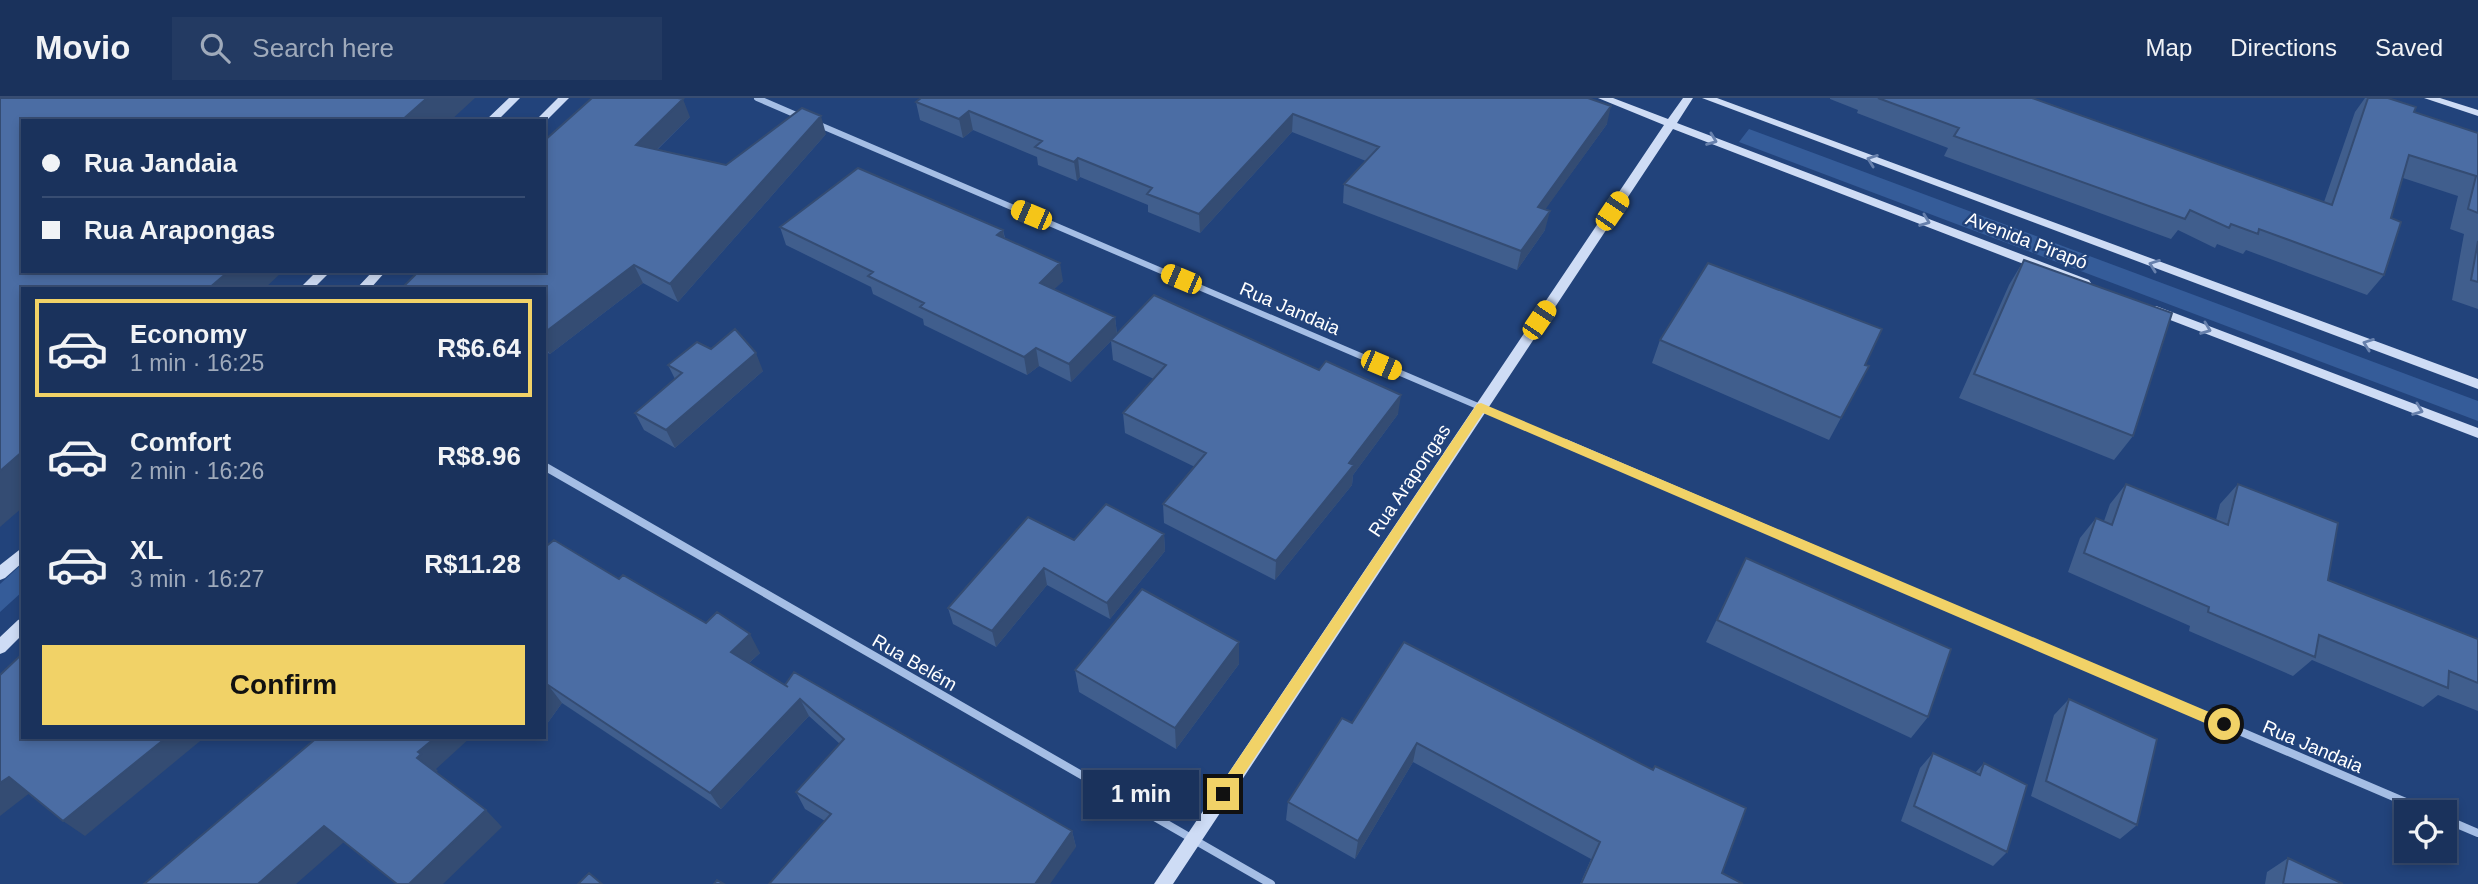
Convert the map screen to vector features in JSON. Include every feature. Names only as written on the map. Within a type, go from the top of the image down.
[{"type":"street","points":[[492,119],[515,98]]},
{"type":"street","points":[[542,119],[564,98]]},
{"type":"street","name":"Rua Jandaia","points":[[757,98],[2401,800]]},
{"type":"street","name":"Avenida Pirapó","points":[[1603,98],[2098,288]]},
{"type":"street","name":"Rua Arapongas","points":[[1163,884],[1688,98]]},
{"type":"street","name":"Avenida Pirapó","points":[[1707,98],[2478,384]]},
{"type":"street","points":[[2429,98],[2478,113]]},
{"type":"street","points":[[307,287],[323,273]]},
{"type":"street","points":[[364,287],[378,273]]},
{"type":"street","points":[[2150,307],[2478,433]]},
{"type":"street","name":"Rua Belém","points":[[546,467],[1271,884]]},
{"type":"street","points":[[0,574],[21,555]]},
{"type":"street","points":[[0,647],[21,626]]},
{"type":"street","points":[[2457,824],[2478,833]]},
{"type":"shaded area","points":[[1749,129],[2478,401],[2478,421],[1739,142]]},
{"type":"shaded area","points":[[21,565],[21,593],[0,612],[0,584]]},
{"type":"building","points":[[0,98],[427,98],[403,119],[21,119],[21,273],[227,273],[210,287],[21,287],[21,453],[0,471]]},
{"type":"building","points":[[592,98],[678,98],[683,99],[636,145],[726,165],[802,108],[821,116],[670,284],[634,265],[546,331],[546,287],[403,287],[417,273],[546,273],[546,139]]},
{"type":"building","points":[[921,98],[1588,98],[1611,106],[1538,207],[1550,211],[1521,251],[1344,184],[1379,147],[1293,114],[1199,214],[1147,194],[1152,188],[1078,158],[1074,162],[1035,147],[1042,141],[969,111],[959,119],[916,102]]},
{"type":"building","points":[[1878,98],[2032,98],[2332,205],[2368,98],[2388,98],[2416,107],[2414,112],[2478,133],[2478,213],[2468,209],[2476,176],[2409,155],[2391,218],[2401,222],[2384,275],[2259,229],[2258,234],[2231,224],[2229,228],[2190,210],[2185,219],[1954,136],[1959,128]]},
{"type":"building","points":[[858,168],[1003,230],[997,235],[1060,263],[1040,283],[1115,317],[1069,364],[1036,348],[1024,357],[920,307],[924,303],[868,276],[873,272],[780,227]]},
{"type":"building","points":[[2478,241],[2478,282],[2471,280]]},
{"type":"building","points":[[2024,260],[2172,313],[2133,436],[1974,374]]},
{"type":"building","points":[[1708,263],[1882,329],[1865,365],[1869,366],[1841,418],[1660,340]]},
{"type":"building","points":[[1154,295],[1319,370],[1326,361],[1401,395],[1349,463],[1354,465],[1276,561],[1163,504],[1206,453],[1123,413],[1166,365],[1111,340]]},
{"type":"building","points":[[735,329],[756,353],[666,430],[635,413],[682,373],[668,365],[697,342],[711,349]]},
{"type":"building","points":[[2126,484],[2228,525],[2238,484],[2338,523],[2328,580],[2478,639],[2478,683],[2449,671],[2448,688],[2319,635],[2315,657],[2208,612],[2209,607],[2084,553],[2096,518],[2112,525]]},
{"type":"building","points":[[1106,504],[1164,534],[1107,603],[1044,568],[992,631],[948,608],[1028,517],[1074,540]]},
{"type":"building","points":[[554,540],[619,579],[623,575],[706,623],[717,612],[750,634],[731,652],[788,687],[785,685],[794,672],[1072,831],[1035,884],[769,884],[831,814],[796,792],[844,739],[800,699],[710,793],[548,685],[546,688],[546,546]]},
{"type":"building","points":[[1746,558],[1951,649],[1928,717],[1717,620]]},
{"type":"building","points":[[1142,589],[1239,642],[1175,728],[1075,670]]},
{"type":"building","points":[[1404,642],[1653,770],[1655,766],[1746,808],[1722,873],[1743,884],[1581,884],[1600,842],[1417,743],[1358,841],[1288,802],[1342,718],[1352,723]]},
{"type":"building","points":[[21,655],[21,739],[165,739],[63,821],[9,777],[0,783],[0,675]]},
{"type":"building","points":[[2069,699],[2157,739],[2137,825],[2046,781]]},
{"type":"building","points":[[310,739],[434,739],[418,752],[421,754],[417,758],[486,810],[409,884],[397,884],[324,826],[258,884],[144,884],[313,741]]},
{"type":"building","points":[[1933,753],[1980,775],[1984,763],[2027,785],[2007,852],[1914,806]]},
{"type":"building","points":[[2288,858],[2343,884],[2283,884]]},
{"type":"building","points":[[589,873],[602,884],[578,884]]},
{"type":"route","points":[[1223,794],[1481,407],[2224,724]]}]
